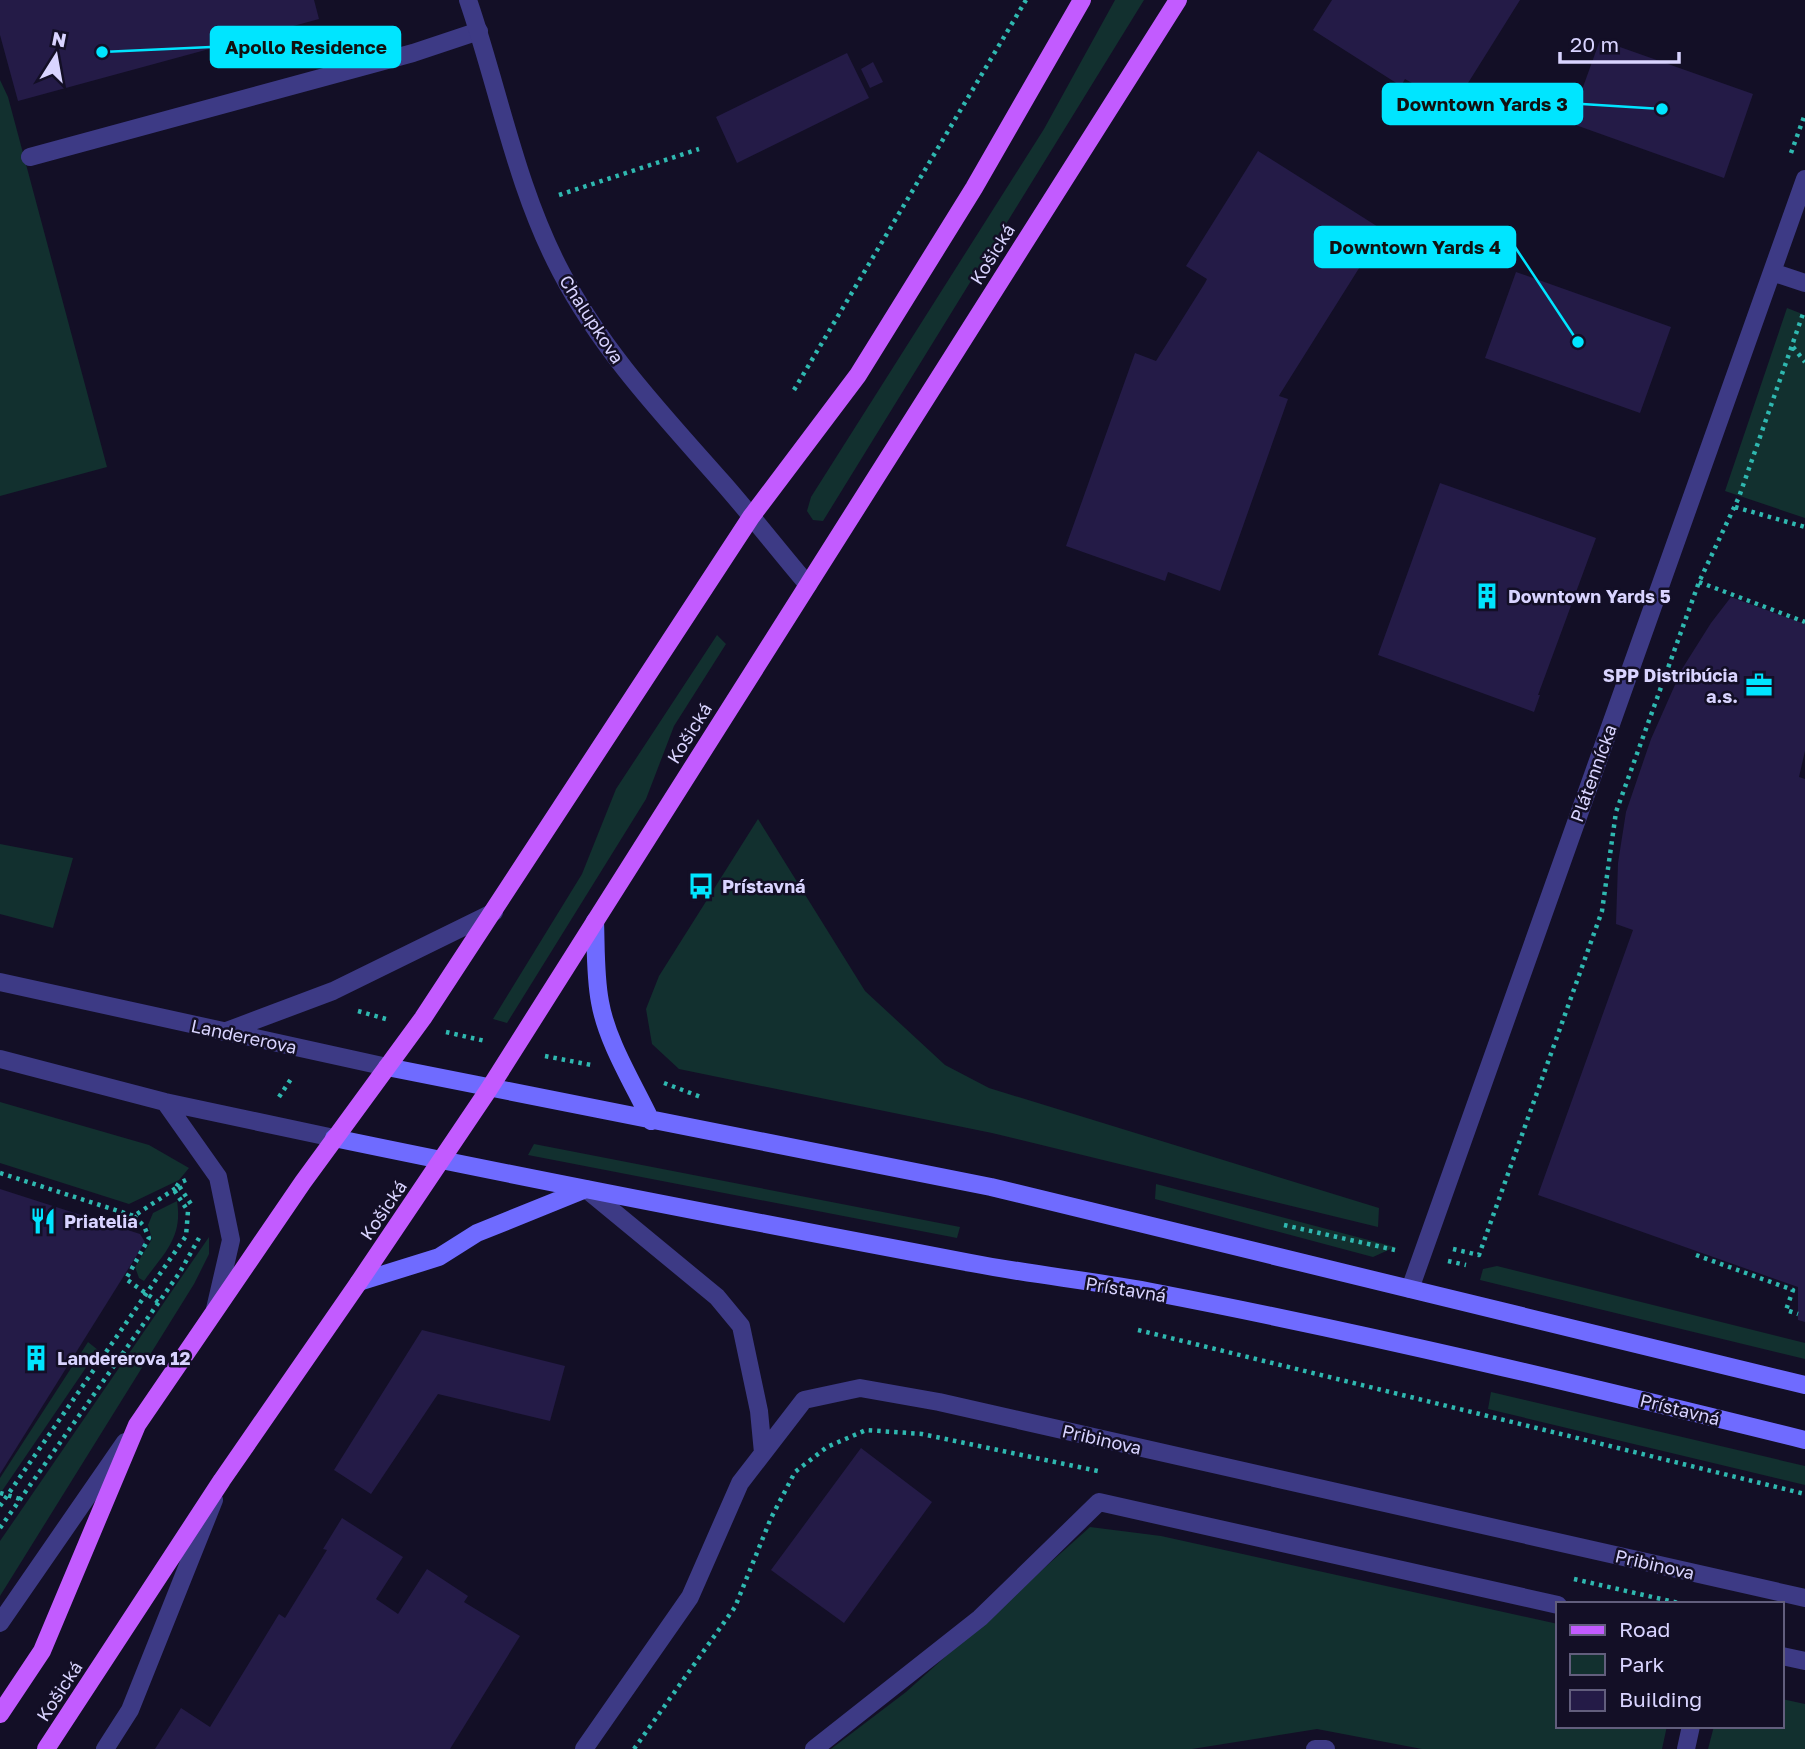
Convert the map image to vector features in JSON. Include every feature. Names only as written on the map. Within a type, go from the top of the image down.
[{"type":"main road","name":"Košická","points":[[0,1714],[42,1651],[137,1425],[494,912],[751,517],[858,375],[974,188],[1082,0]]},
{"type":"main road","name":"Košická","points":[[46,1749],[222,1480],[489,1089],[1178,0]]},
{"type":"main road","points":[[595,921],[599,1001],[611,1041],[651,1121]]},
{"type":"main road","name":"Landererova","points":[[387,1067],[489,1089]]},
{"type":"main road","points":[[489,1089],[991,1187],[1805,1385]]},
{"type":"main road","points":[[334,1139],[441,1161]]},
{"type":"main road","name":"Prístavná","points":[[441,1161],[971,1263],[1156,1293],[1499,1367],[1805,1440]]},
{"type":"main road","points":[[359,1282],[439,1257],[477,1233],[586,1189]]},
{"type":"street","name":"Chalupkova","points":[[468,0],[512,147],[532,205],[560,271],[594,328],[636,384],[808,585]]},
{"type":"street","points":[[30,157],[414,53],[479,31]]},
{"type":"street","name":"Plátennícka","points":[[1410,1289],[1805,179]]},
{"type":"street","points":[[1772,272],[1805,283]]},
{"type":"street","points":[[224,1032],[333,991],[494,912]]},
{"type":"street","name":"Landererova","points":[[0,982],[387,1067]]},
{"type":"street","points":[[0,1059],[165,1102],[334,1139]]},
{"type":"street","points":[[165,1102],[218,1177],[231,1240],[213,1316]]},
{"type":"street","points":[[586,1189],[717,1297],[741,1326],[759,1411],[764,1453]]},
{"type":"street","name":"Pribinova","points":[[584,1749],[690,1597],[740,1483],[804,1400],[860,1388],[939,1402],[1805,1598]]},
{"type":"street","name":"Košická","points":[[0,1623],[137,1425]]},
{"type":"street","name":"Košická","points":[[105,1749],[130,1710],[222,1480]]},
{"type":"street","points":[[814,1749],[980,1618],[1098,1502],[1556,1605]]},
{"type":"street","points":[[1784,1656],[1805,1661]]},
{"type":"street","points":[[1686,1749],[1691,1728]]},
{"type":"street","points":[[1315,1749],[1326,1749]]},
{"type":"path","points":[[794,390],[1026,0]]},
{"type":"path","points":[[532,205],[699,149]]},
{"type":"path","points":[[1479,1255],[1602,911],[1616,812],[1699,582],[1735,507],[1804,310]]},
{"type":"path","points":[[1792,346],[1805,362]]},
{"type":"path","points":[[1735,507],[1805,527]]},
{"type":"path","points":[[1699,582],[1805,622]]},
{"type":"path","points":[[0,1173],[134,1216],[144,1226],[149,1238],[126,1279],[158,1302]]},
{"type":"path","points":[[134,1216],[179,1186],[194,1210]]},
{"type":"path","points":[[0,1528],[180,1272],[200,1237],[201,1229]]},
{"type":"path","points":[[0,1506],[186,1236]]},
{"type":"path","points":[[1696,1255],[1793,1290],[1786,1310],[1798,1314]]},
{"type":"path","points":[[1138,1330],[1805,1494]]},
{"type":"path","points":[[0,1493],[20,1499]]},
{"type":"green space","points":[[1115,0],[1144,0],[823,521],[813,520],[807,511],[811,497],[1044,129]]},
{"type":"green space","points":[[0,80],[8,97],[107,467],[0,496]]},
{"type":"green space","points":[[1787,308],[1805,315],[1805,518],[1725,491]]},
{"type":"green space","points":[[717,635],[726,644],[674,726],[646,799],[507,1023],[493,1019],[582,874],[616,789]]},
{"type":"green space","points":[[758,819],[865,991],[945,1065],[989,1088],[1379,1208],[1378,1227],[992,1133],[679,1069],[652,1044],[646,1009],[659,976]]},
{"type":"green space","points":[[0,844],[73,858],[53,928],[0,914]]},
{"type":"green space","points":[[0,1102],[149,1145],[189,1168],[179,1180],[129,1204],[0,1163]]},
{"type":"green space","points":[[534,1144],[960,1227],[957,1238],[528,1155]]},
{"type":"green space","points":[[1156,1184],[1395,1247],[1373,1257],[1155,1199]]},
{"type":"green space","points":[[177,1201],[178,1214],[174,1235],[165,1253],[144,1281],[139,1278],[135,1267],[152,1239],[148,1225],[153,1213]]},
{"type":"green space","points":[[209,1237],[209,1254],[194,1284],[0,1596],[0,1541]]},
{"type":"green space","points":[[1497,1266],[1805,1343],[1805,1359],[1480,1280],[1483,1269]]},
{"type":"green space","points":[[88,1342],[98,1350],[2,1491],[0,1490],[0,1478]]},
{"type":"green space","points":[[1491,1392],[1805,1466],[1805,1485],[1488,1409]]},
{"type":"green space","points":[[1090,1527],[1161,1536],[1556,1624],[1556,1728],[1667,1728],[1662,1749],[1422,1749],[1317,1729],[1192,1749],[831,1749],[906,1692]]},
{"type":"green space","points":[[1784,1699],[1805,1704],[1805,1749],[1708,1749],[1713,1728],[1784,1728]]},
{"type":"building","points":[[0,0],[314,0],[319,19],[18,101],[0,35]]},
{"type":"building","points":[[1332,0],[1520,0],[1453,107],[1405,79],[1401,86],[1313,30]]},
{"type":"building","points":[[1600,40],[1753,94],[1724,178],[1570,123]]},
{"type":"building","points":[[847,53],[869,98],[737,163],[716,117]]},
{"type":"building","points":[[873,62],[883,82],[870,88],[861,69]]},
{"type":"building","points":[[1258,151],[1383,230],[1279,396],[1288,399],[1220,591],[1168,572],[1165,581],[1066,546],[1135,353],[1156,361],[1205,283],[1207,279],[1186,266]]},
{"type":"building","points":[[1516,272],[1671,327],[1640,413],[1485,358]]},
{"type":"building","name":"Downtown Yards 5","points":[[1440,483],[1596,538],[1534,712],[1378,655]]},
{"type":"building","points":[[1731,597],[1805,624],[1805,751],[1799,777],[1805,779],[1805,1322],[1798,1320],[1798,1287],[1538,1195],[1633,930],[1616,924],[1618,863],[1626,812],[1651,739],[1682,669]]},
{"type":"building","name":"Landererova 12","points":[[0,1189],[140,1234],[145,1242],[0,1474]]},
{"type":"building","points":[[422,1330],[565,1366],[550,1421],[438,1394],[371,1494],[334,1470]]},
{"type":"building","points":[[861,1448],[932,1502],[844,1623],[771,1570]]},
{"type":"building","points":[[342,1518],[403,1557],[376,1599],[398,1614],[427,1569],[468,1596],[464,1602],[520,1636],[450,1749],[155,1749],[181,1708],[210,1727],[279,1614],[285,1618],[327,1550],[323,1549]]},
{"type":"place","name":"Apollo Residence","points":[[102,52]]},
{"type":"place","name":"Downtown Yards 3","points":[[1662,109]]},
{"type":"place","name":"Downtown Yards 4","points":[[1578,342]]},
{"type":"place","name":"Downtown Yards 5","points":[[1487,596]]},
{"type":"place","name":"SPP Distribúcia a.s.","points":[[1759,685]]},
{"type":"place","name":"Prístavná","points":[[701,886]]},
{"type":"place","name":"Priatelia","points":[[43,1221]]},
{"type":"place","name":"Landererova 12","points":[[36,1358]]}]
